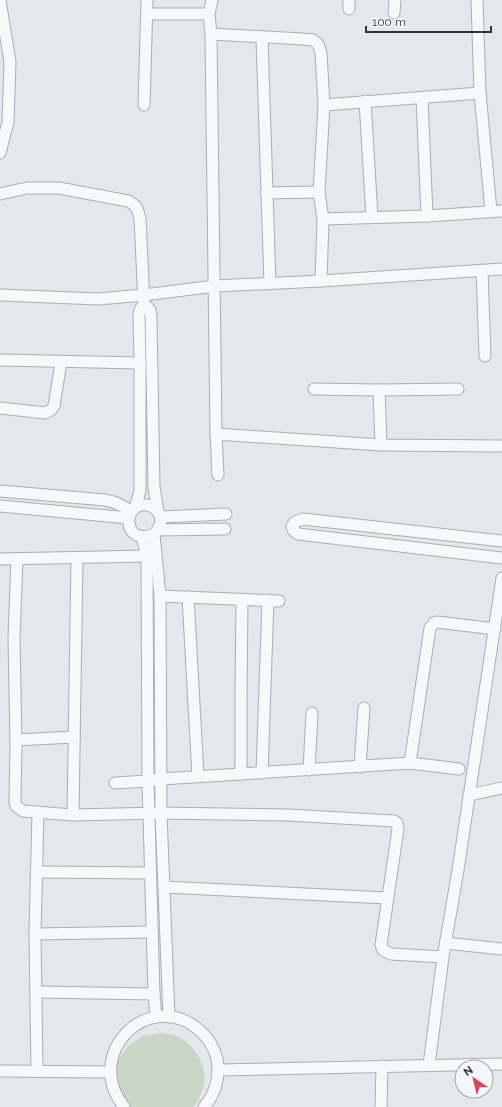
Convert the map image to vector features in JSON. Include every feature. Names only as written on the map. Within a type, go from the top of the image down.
[{"type":"street","points":[[0,0],[8,122],[0,154]]},
{"type":"street","points":[[144,105],[147,0]]},
{"type":"street","points":[[212,0],[209,14],[211,34],[216,434],[218,475]]},
{"type":"street","points":[[394,13],[395,0]]},
{"type":"street","points":[[323,220],[427,216],[496,211],[480,93],[477,0]]},
{"type":"street","points":[[147,14],[209,14]]},
{"type":"street","points":[[211,34],[313,40],[318,44],[321,53],[324,105],[320,192],[323,220],[321,281]]},
{"type":"street","points":[[262,38],[270,284]]},
{"type":"street","points":[[324,105],[480,93]]},
{"type":"street","points":[[422,98],[427,216]]},
{"type":"street","points":[[365,101],[372,217]]},
{"type":"street","points":[[0,194],[27,188],[59,188],[128,201],[135,204],[138,210],[140,219],[144,299],[139,314],[140,491],[129,524],[131,530],[136,535],[148,537],[156,532],[161,524],[154,487],[151,317],[150,310],[144,299]]},
{"type":"street","points":[[266,193],[320,192]]},
{"type":"street","points":[[0,295],[144,299],[215,286],[321,281],[502,269]]},
{"type":"street","points":[[482,270],[485,356]]},
{"type":"street","points":[[0,360],[140,363]]},
{"type":"street","points":[[0,408],[44,413],[51,410],[54,406],[61,362]]},
{"type":"street","points":[[314,389],[458,389]]},
{"type":"street","points":[[380,390],[381,444]]},
{"type":"street","points":[[216,434],[381,444],[502,446]]},
{"type":"street","points":[[0,492],[105,500],[123,505],[132,513]]},
{"type":"street","points":[[0,506],[132,513],[141,505],[148,505],[154,507],[159,514]]},
{"type":"street","points":[[159,514],[226,514]]},
{"type":"street","points":[[502,541],[302,519],[295,522],[292,526],[293,530],[298,534],[502,558]]},
{"type":"street","points":[[156,532],[225,529]]},
{"type":"street","points":[[156,532],[160,596],[161,813],[169,1017]]},
{"type":"street","points":[[142,537],[147,556],[148,781],[154,994],[156,1017]]},
{"type":"street","points":[[0,559],[147,556]]},
{"type":"street","points":[[73,815],[76,558]]},
{"type":"street","points":[[16,559],[14,637],[16,806],[23,811],[73,815],[149,813],[288,815],[394,821],[397,823],[398,829],[381,941],[382,950],[391,954],[443,958]]},
{"type":"street","points":[[429,1064],[443,958],[502,578]]},
{"type":"street","points":[[160,596],[274,601],[262,773]]},
{"type":"street","points":[[188,597],[198,776]]},
{"type":"street","points":[[242,599],[242,774]]},
{"type":"street","points":[[410,763],[431,625],[437,622],[495,629]]},
{"type":"street","points":[[360,766],[364,708]]},
{"type":"street","points":[[309,770],[312,713]]},
{"type":"street","points":[[16,740],[74,737]]},
{"type":"street","points":[[115,783],[198,776],[410,763],[459,769]]},
{"type":"street","points":[[469,795],[502,788]]},
{"type":"street","points":[[37,1071],[35,934],[38,812]]},
{"type":"street","points":[[36,872],[150,873]]},
{"type":"street","points":[[164,887],[387,898]]},
{"type":"street","points":[[35,934],[152,932]]},
{"type":"street","points":[[446,943],[502,949]]},
{"type":"street","points":[[36,992],[154,994]]},
{"type":"street","points":[[124,1107],[118,1099],[112,1086],[110,1072],[112,1056],[118,1042],[128,1030],[141,1022],[156,1017],[169,1017],[192,1024],[206,1035],[215,1051],[219,1070],[217,1085],[210,1100],[204,1107]]},
{"type":"street","points":[[219,1070],[429,1064],[502,1064]]},
{"type":"street","points":[[381,1107],[382,1066]]},
{"type":"street","points":[[0,1071],[110,1072]]},
{"type":"green space","points":[[160,1033],[179,1037],[198,1055],[202,1063],[205,1079],[200,1096],[193,1107],[126,1107],[114,1077],[118,1060],[128,1046],[143,1036]]}]
